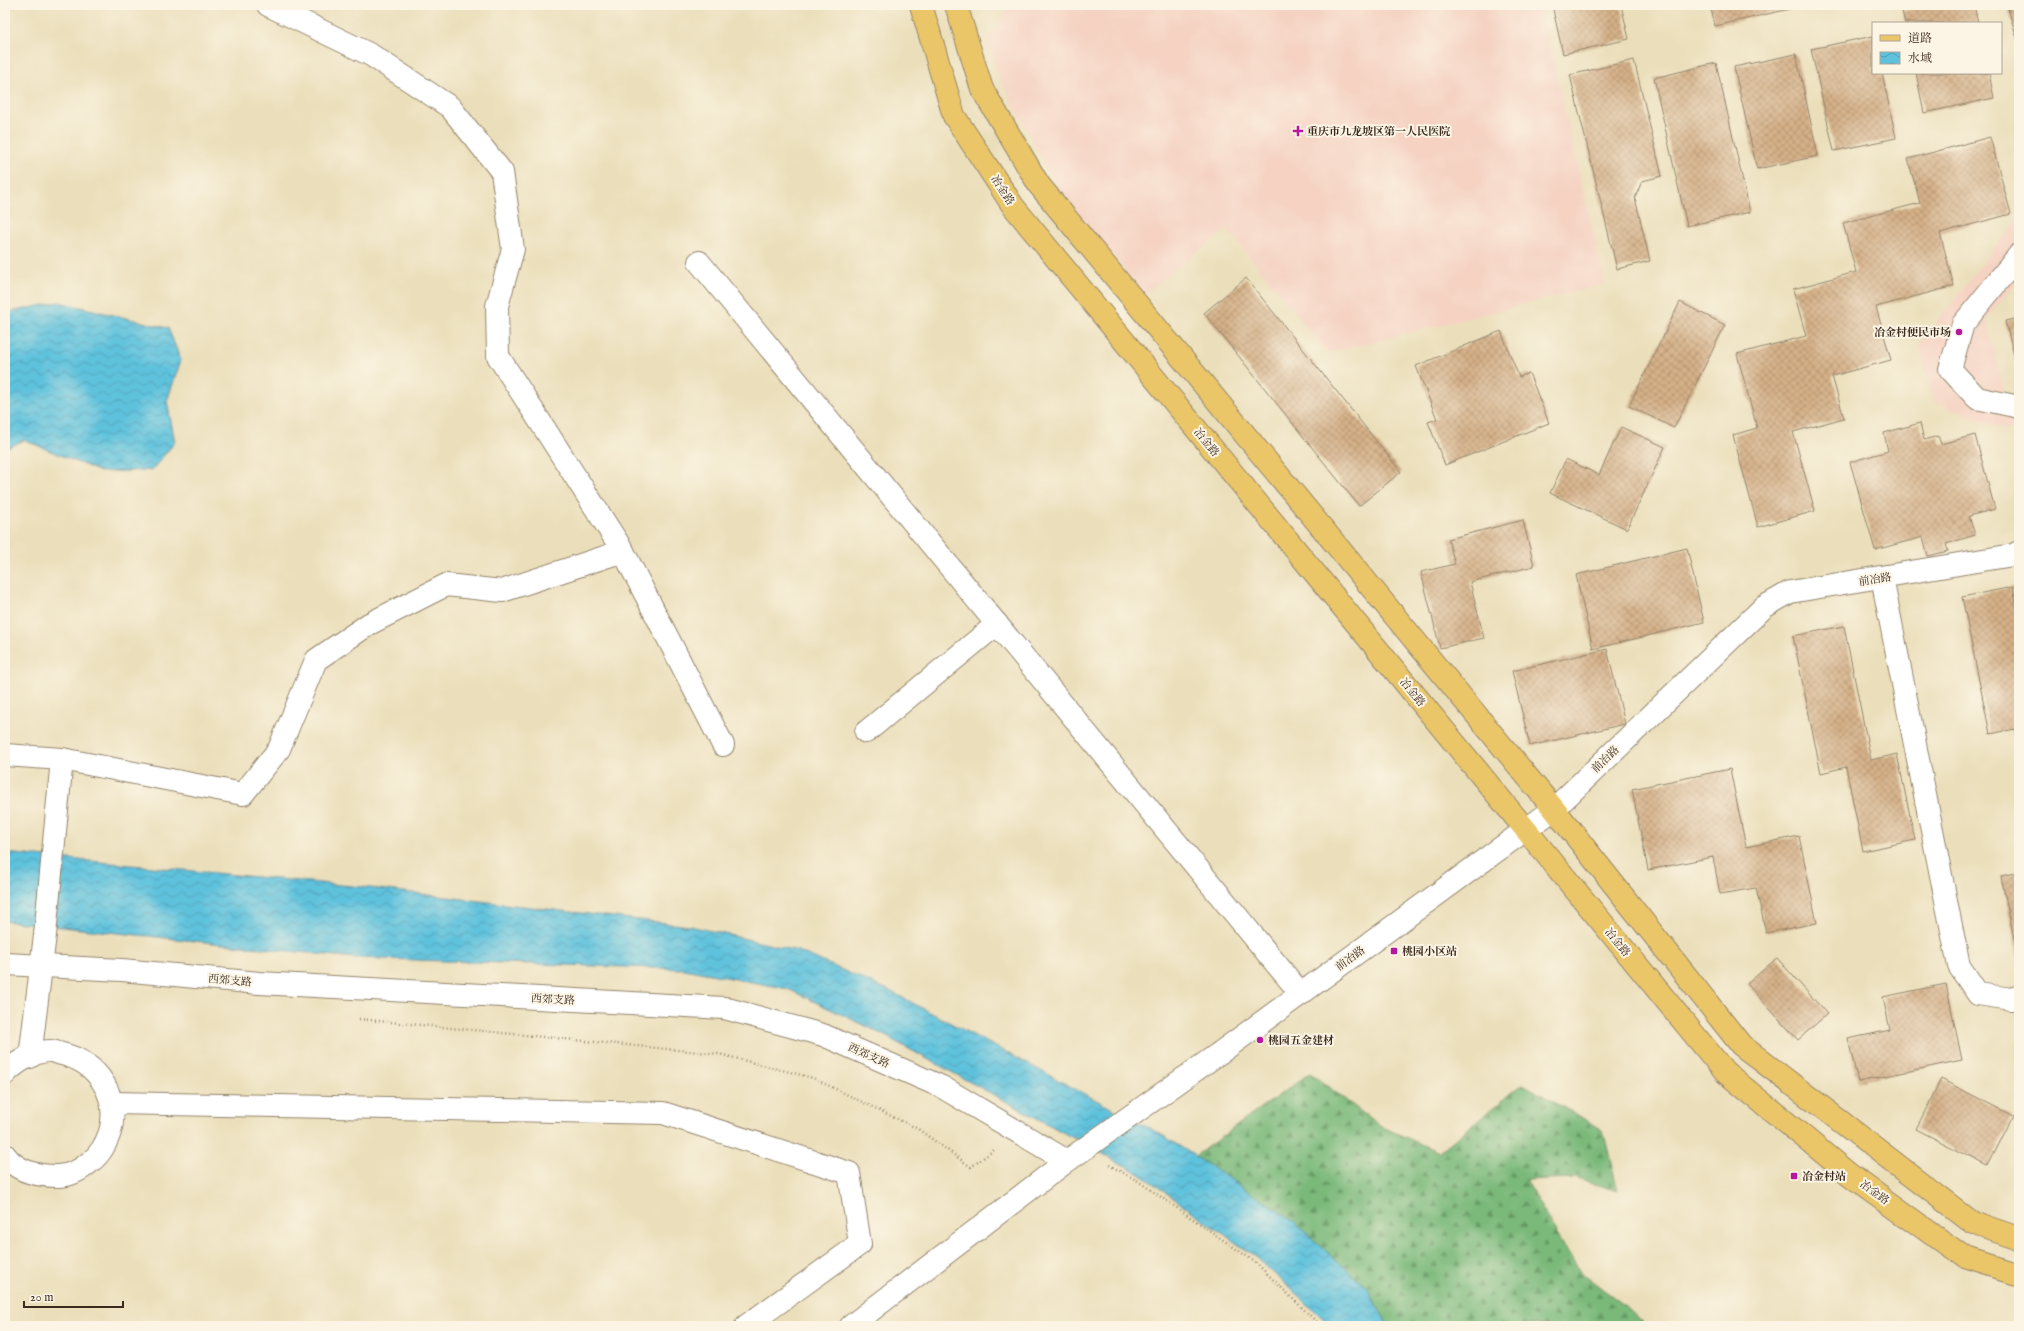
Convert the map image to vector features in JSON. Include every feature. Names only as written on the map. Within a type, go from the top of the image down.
[{"type":"main road","name":"冶金路","points":[[921,5],[954,116],[1013,206],[1725,1072],[1850,1175],[1965,1258],[2019,1275]]},
{"type":"main road","points":[[956,5],[982,89],[1039,185],[1554,808],[1741,1045],[1973,1223],[2019,1239]]},
{"type":"street","points":[[268,5],[371,55],[450,107],[502,172],[514,249],[497,306],[498,356],[623,551],[723,745]]},
{"type":"street","points":[[2019,255],[1963,324],[1950,369],[1977,398],[2019,407]]},
{"type":"street","points":[[699,262],[1301,994]]},
{"type":"street","points":[[5,755],[62,758],[243,794],[280,750],[316,660],[369,624],[446,585],[502,591],[623,551]]},
{"type":"street","name":"前冶路","points":[[851,1326],[1067,1161],[1221,1052],[1554,808],[1764,607],[1790,592],[2013,556],[2019,552]]},
{"type":"street","points":[[1882,578],[1959,966],[1978,994],[2011,999],[2019,997]]},
{"type":"street","points":[[866,732],[997,624]]},
{"type":"street","points":[[30,1056],[45,935],[62,758]]},
{"type":"street","name":"西郊支路","points":[[5,964],[122,970],[266,983],[724,1008],[823,1035],[942,1087],[1067,1161]]},
{"type":"street","points":[[5,1074],[12,1066],[30,1056],[50,1051],[71,1056],[90,1066],[104,1082],[112,1102],[113,1122],[107,1142],[96,1158],[80,1170],[61,1176],[41,1176],[22,1170],[6,1158]]},
{"type":"street","points":[[112,1102],[663,1113],[849,1172],[860,1244],[746,1326]]},
{"type":"path","points":[[356,1019],[718,1054],[814,1078],[918,1129],[970,1167],[995,1150]]},
{"type":"path","points":[[1102,1162],[1138,1180],[1255,1262],[1321,1326]]},
{"type":"shaded area","name":"重庆市九龙坡区第一人民医院","points":[[1011,5],[1540,5],[1605,284],[1328,353],[1227,229],[1144,294],[1055,183],[1000,79],[988,39]]},
{"type":"shaded area","name":"冶金村便民市场","points":[[2019,218],[2019,279],[1986,320],[2015,433],[1934,402],[1919,344]]},
{"type":"green space","points":[[1310,1073],[1380,1126],[1439,1152],[1523,1084],[1603,1130],[1618,1191],[1573,1178],[1525,1180],[1580,1272],[1624,1305],[1646,1326],[1388,1326],[1369,1289],[1195,1156]]},
{"type":"water","points":[[59,302],[168,328],[181,360],[167,401],[175,442],[152,470],[101,472],[24,440],[5,449],[5,313]]},
{"type":"water","points":[[5,853],[362,887],[690,926],[798,951],[888,990],[1164,1136],[1287,1216],[1369,1289],[1388,1326],[1328,1326],[1326,1321],[1257,1258],[1140,1174],[872,1029],[788,989],[684,969],[355,958],[5,921]]},
{"type":"building","points":[[1552,5],[1621,5],[1629,39],[1563,54]]},
{"type":"building","points":[[1710,5],[1803,5],[1803,6],[1715,26]]},
{"type":"building","points":[[1930,5],[1974,5],[1978,22],[1905,22],[1902,11]]},
{"type":"building","points":[[2007,5],[2019,5],[2019,45]]},
{"type":"building","points":[[1872,36],[1872,74],[1882,74],[1896,138],[1834,151],[1811,49]]},
{"type":"building","points":[[1796,54],[1818,156],[1757,169],[1734,67]]},
{"type":"building","points":[[1634,60],[1662,176],[1642,181],[1635,198],[1650,261],[1617,269],[1570,75]]},
{"type":"building","points":[[1716,63],[1750,212],[1687,226],[1654,78]]},
{"type":"building","points":[[1916,74],[1989,74],[1994,98],[1924,113]]},
{"type":"building","points":[[1990,137],[2011,214],[1940,233],[1954,286],[1876,307],[1891,360],[1832,376],[1844,418],[1793,432],[1815,511],[1758,527],[1733,435],[1757,428],[1737,354],[1806,336],[1793,289],[1856,272],[1843,223],[1920,203],[1908,159]]},
{"type":"building","points":[[1246,278],[1401,472],[1359,506],[1204,313]]},
{"type":"building","points":[[1680,302],[1725,325],[1674,428],[1629,406]]},
{"type":"building","points":[[2019,318],[2019,373],[2005,321]]},
{"type":"building","points":[[1501,331],[1519,377],[1529,373],[1549,423],[1445,465],[1428,422],[1437,419],[1416,366]]},
{"type":"building","points":[[1920,423],[1924,440],[1938,436],[1941,444],[1975,435],[1995,509],[1969,516],[1975,535],[1946,544],[1948,551],[1928,556],[1923,537],[1875,550],[1850,462],[1888,451],[1884,433]]},
{"type":"building","points":[[1621,427],[1665,447],[1627,529],[1550,493],[1566,459],[1599,475]]},
{"type":"building","points":[[1523,520],[1534,566],[1470,582],[1484,638],[1440,648],[1421,572],[1455,564],[1448,539]]},
{"type":"building","points":[[1687,548],[1704,622],[1593,649],[1576,575]]},
{"type":"building","points":[[2013,587],[2019,618],[2018,745],[2015,729],[1990,734],[1962,597]]},
{"type":"building","points":[[1844,626],[1871,760],[1897,754],[1915,840],[1863,851],[1846,767],[1821,773],[1793,636]]},
{"type":"building","points":[[1607,649],[1625,724],[1530,746],[1512,671]]},
{"type":"building","points":[[1730,769],[1746,847],[1799,836],[1817,923],[1766,933],[1756,888],[1720,894],[1713,857],[1648,870],[1632,789]]},
{"type":"building","points":[[2019,872],[2019,958],[2018,958],[2001,876]]},
{"type":"building","points":[[1777,958],[1827,1014],[1798,1040],[1747,984]]},
{"type":"building","points":[[1946,984],[1962,1060],[1858,1082],[1848,1039],[1890,1030],[1883,997]]},
{"type":"building","points":[[1941,1079],[2013,1116],[1988,1166],[1916,1129]]},
{"type":"place","name":"重庆市九龙坡区第一人民医院","points":[[1298,131]]},
{"type":"place","name":"冶金村便民市场","points":[[1959,332]]},
{"type":"place","name":"桃园小区站","points":[[1394,951]]},
{"type":"place","name":"桃园五金建材","points":[[1260,1040]]},
{"type":"place","name":"冶金村站","points":[[1794,1176]]}]
